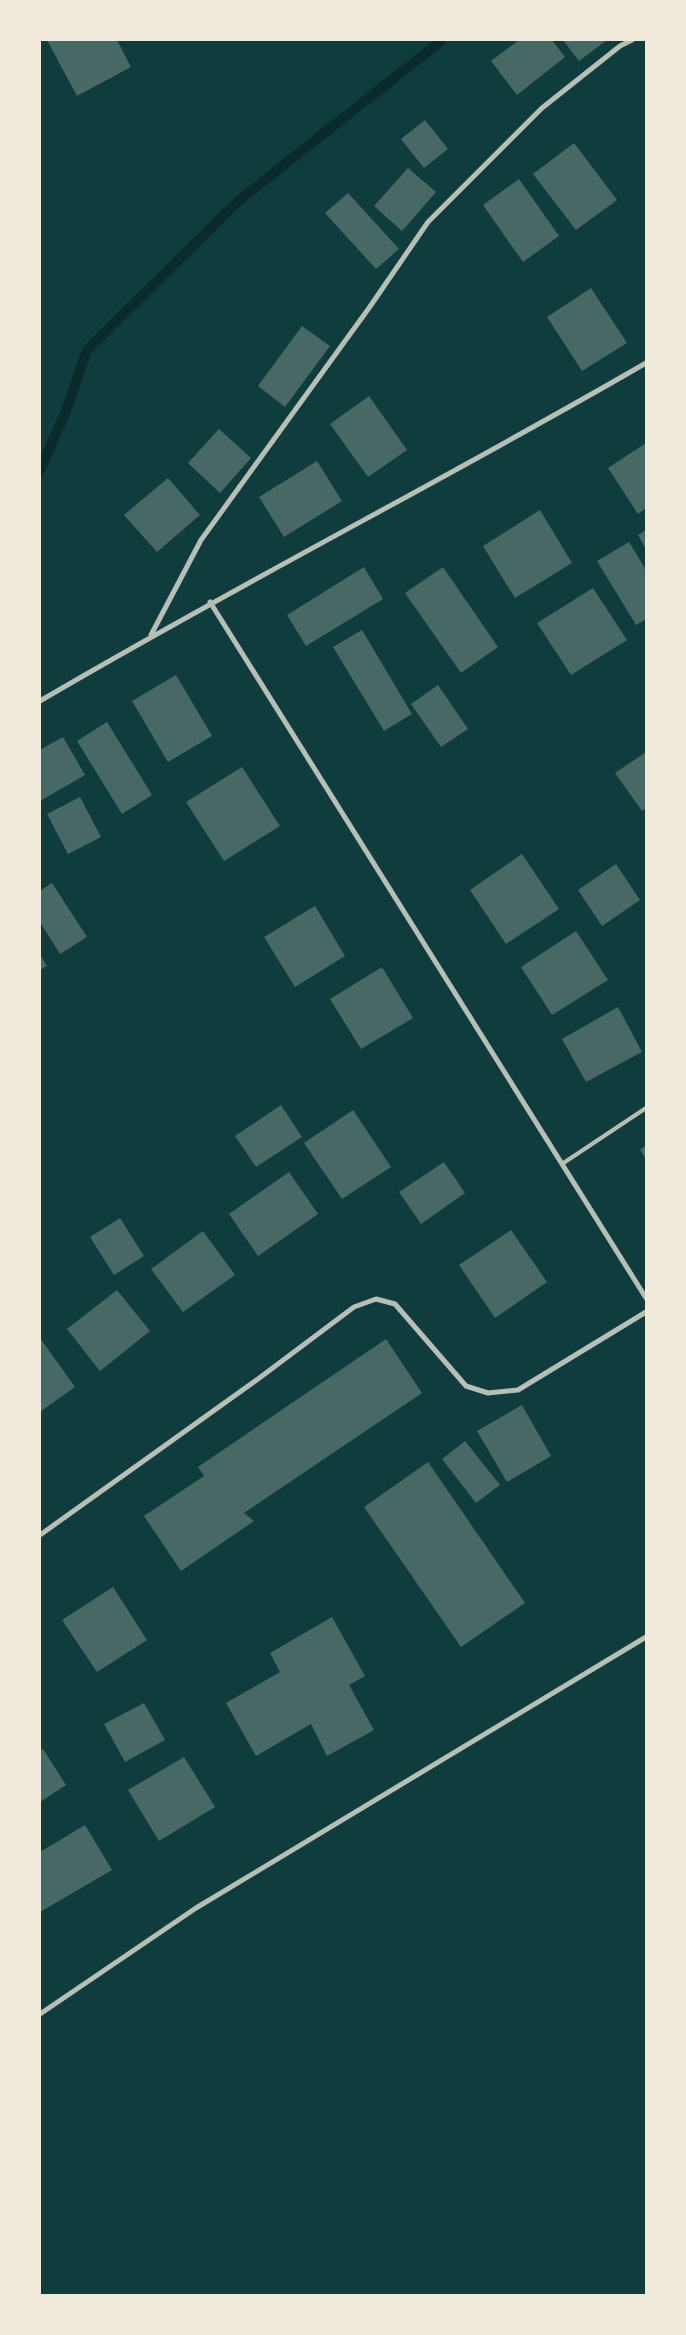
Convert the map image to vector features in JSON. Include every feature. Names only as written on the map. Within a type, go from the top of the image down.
[{"type":"street","points":[[152,636],[200,540],[364,316],[428,222],[542,108],[620,46],[632,40]]},
{"type":"street","points":[[40,701],[210,602],[557,414],[646,363]]},
{"type":"street","points":[[210,602],[646,1298]]},
{"type":"street","points":[[40,1535],[258,1379],[354,1307],[376,1299],[395,1304],[466,1386],[488,1392],[518,1390],[646,1312]]},
{"type":"street","points":[[40,2014],[196,1908],[646,1637]]},
{"type":"lane","points":[[562,1164],[646,1108]]},
{"type":"building","points":[[47,40],[117,40],[131,67],[77,96]]},
{"type":"building","points":[[519,40],[552,40],[565,57],[517,95],[491,61]]},
{"type":"building","points":[[563,40],[607,40],[579,61]]},
{"type":"building","points":[[425,120],[448,149],[424,168],[401,139]]},
{"type":"building","points":[[574,143],[617,200],[576,230],[533,174]]},
{"type":"building","points":[[408,168],[436,192],[402,231],[374,206]]},
{"type":"building","points":[[519,179],[559,236],[523,262],[483,205]]},
{"type":"building","points":[[348,193],[399,249],[376,269],[325,213]]},
{"type":"building","points":[[591,288],[627,343],[582,371],[547,317]]},
{"type":"building","points":[[302,326],[330,346],[285,407],[258,386]]},
{"type":"building","points":[[369,396],[407,450],[368,477],[330,424]]},
{"type":"building","points":[[219,429],[251,458],[220,493],[188,463]]},
{"type":"building","points":[[646,443],[646,508],[638,514],[608,468]]},
{"type":"building","points":[[317,461],[342,501],[284,537],[259,497]]},
{"type":"building","points":[[168,478],[200,515],[157,552],[124,515]]},
{"type":"building","points":[[540,510],[572,563],[515,598],[483,546]]},
{"type":"building","points":[[646,530],[646,549],[638,535]]},
{"type":"building","points":[[629,542],[646,570],[646,619],[636,625],[597,561]]},
{"type":"building","points":[[364,567],[383,599],[306,646],[287,615]]},
{"type":"building","points":[[443,567],[498,647],[461,673],[405,593]]},
{"type":"building","points":[[593,588],[627,640],[571,675],[537,623]]},
{"type":"building","points":[[362,630],[412,714],[384,731],[333,647]]},
{"type":"building","points":[[176,675],[212,736],[168,762],[132,701]]},
{"type":"building","points":[[438,685],[468,729],[441,747],[411,704]]},
{"type":"building","points":[[107,722],[152,795],[122,814],[77,741]]},
{"type":"building","points":[[63,737],[85,775],[40,801],[40,750]]},
{"type":"building","points":[[646,752],[646,808],[642,811],[615,773]]},
{"type":"building","points":[[242,767],[280,826],[224,861],[186,802]]},
{"type":"building","points":[[80,797],[101,837],[68,854],[47,814]]},
{"type":"building","points":[[522,854],[559,909],[506,944],[470,890]]},
{"type":"building","points":[[616,864],[640,900],[602,926],[578,890]]},
{"type":"building","points":[[52,883],[87,937],[60,954],[40,922],[40,891]]},
{"type":"building","points":[[315,906],[345,956],[295,987],[264,937]]},
{"type":"building","points":[[576,931],[608,980],[552,1015],[521,967]]},
{"type":"building","points":[[40,955],[47,966],[40,970]]},
{"type":"building","points":[[382,967],[413,1018],[361,1049],[330,999]]},
{"type":"building","points":[[618,1007],[642,1052],[586,1082],[562,1039]]},
{"type":"building","points":[[281,1105],[302,1137],[256,1167],[235,1136]]},
{"type":"building","points":[[353,1110],[391,1167],[342,1199],[304,1143]]},
{"type":"building","points":[[646,1145],[646,1159],[640,1150]]},
{"type":"building","points":[[444,1162],[465,1193],[421,1224],[399,1192]]},
{"type":"building","points":[[289,1172],[318,1214],[258,1256],[229,1214]]},
{"type":"building","points":[[120,1218],[144,1256],[114,1275],[90,1237]]},
{"type":"building","points":[[511,1230],[547,1282],[495,1318],[459,1265]]},
{"type":"building","points":[[203,1231],[235,1275],[183,1312],[151,1269]]},
{"type":"building","points":[[117,1290],[150,1331],[100,1371],[67,1329]]},
{"type":"building","points":[[40,1338],[75,1387],[40,1412]]},
{"type":"building","points":[[386,1339],[422,1393],[244,1513],[254,1521],[181,1571],[144,1516],[204,1476],[198,1467]]},
{"type":"building","points":[[522,1405],[551,1456],[507,1482],[477,1431]]},
{"type":"building","points":[[465,1441],[500,1485],[476,1503],[442,1459]]},
{"type":"building","points":[[428,1462],[525,1603],[461,1647],[364,1507]]},
{"type":"building","points":[[113,1587],[147,1640],[97,1672],[62,1620]]},
{"type":"building","points":[[332,1617],[365,1676],[349,1685],[374,1730],[327,1756],[311,1724],[256,1756],[226,1703],[280,1672],[270,1653]]},
{"type":"building","points":[[144,1703],[165,1740],[125,1762],[104,1724]]},
{"type":"building","points":[[43,1749],[66,1785],[40,1802],[40,1751]]},
{"type":"building","points":[[184,1757],[215,1807],[159,1841],[128,1790]]},
{"type":"building","points":[[85,1825],[112,1870],[40,1912],[40,1852]]},
{"type":"waterway","points":[[40,470],[66,411],[87,350],[237,202],[442,40]]}]
